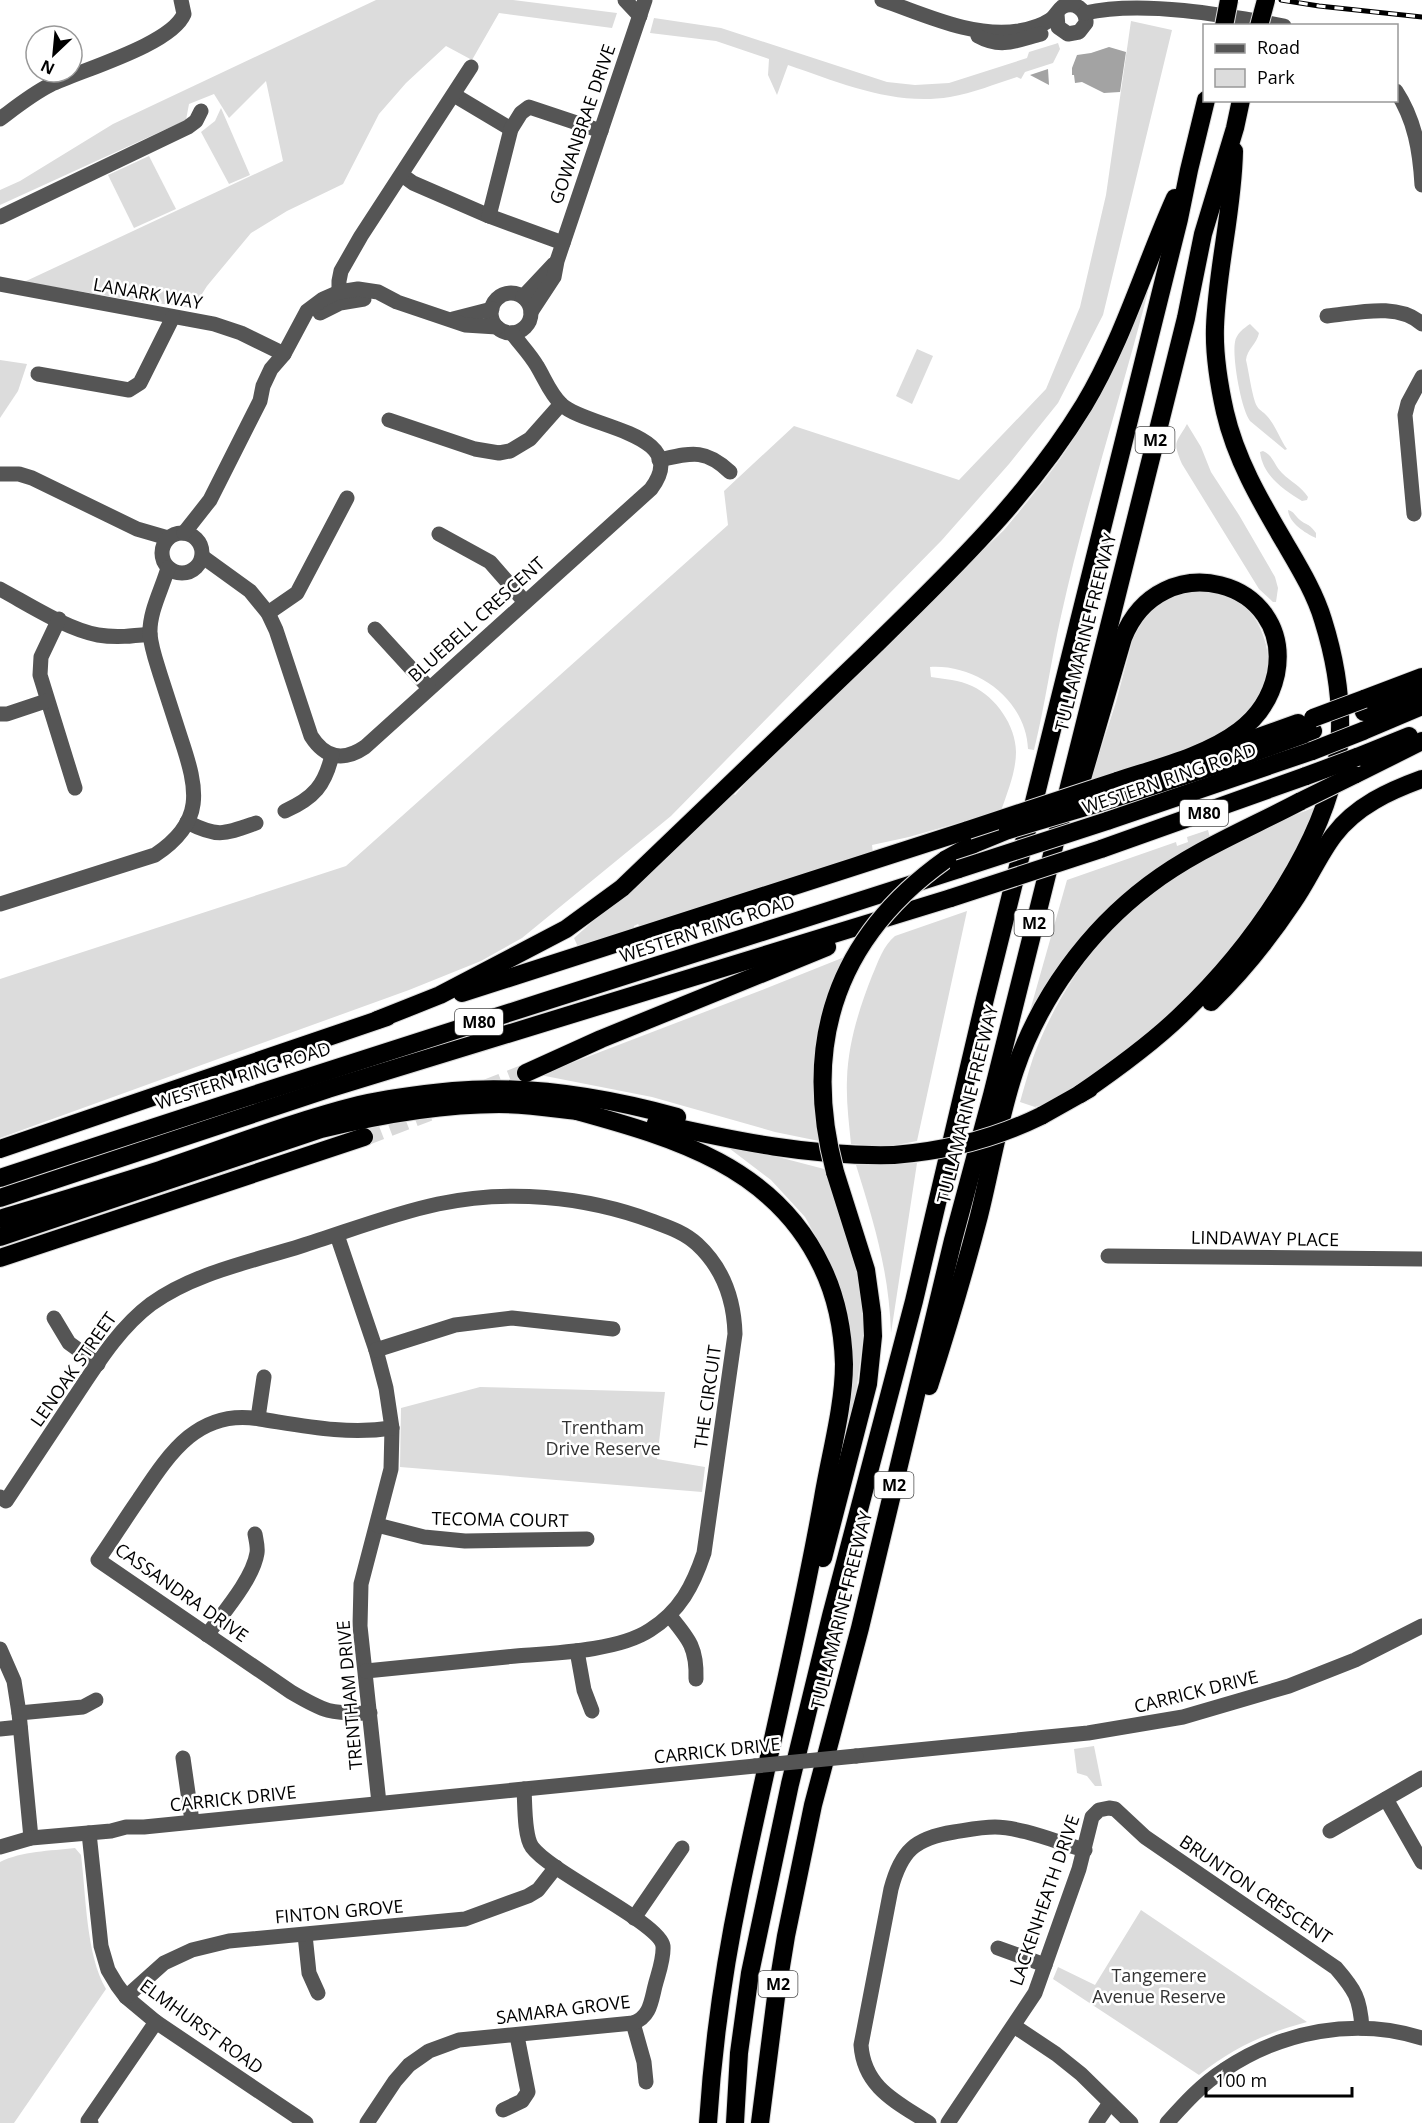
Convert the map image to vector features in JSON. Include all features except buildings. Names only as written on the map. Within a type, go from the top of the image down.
[{"type":"highway","points":[[1224,24],[1229,0]]},
{"type":"highway","points":[[1260,24],[1266,0]]},
{"type":"highway","name":"TULLAMARINE FREEWAY","points":[[734,2123],[735,2094],[750,1973],[790,1784],[831,1616],[914,1301],[985,999],[1179,219],[1206,102]]},
{"type":"highway","name":"TULLAMARINE FREEWAY","points":[[760,2123],[776,1997],[790,1913],[813,1805],[860,1628],[951,1251],[1186,318],[1203,234],[1241,102]]},
{"type":"highway","points":[[1080,1095],[1144,1047],[1200,998],[1242,948],[1282,891],[1310,840],[1331,783],[1337,756],[1340,730],[1336,678],[1323,618],[1297,563],[1247,474],[1230,430],[1220,385],[1215,328],[1233,183],[1235,128]]},
{"type":"highway","points":[[377,1020],[440,995],[550,938],[585,916],[622,888],[975,547],[1029,483],[1083,406],[1123,329],[1170,211],[1189,170]]},
{"type":"highway","points":[[0,1149],[377,1020],[968,830],[1115,790],[1218,744],[1241,730],[1261,710],[1275,678],[1277,651],[1270,626],[1260,610],[1229,588],[1213,583],[1182,584],[1172,587],[1151,599],[1128,626],[1084,771],[1048,908],[992,1095]]},
{"type":"highway","points":[[1364,706],[1422,676]]},
{"type":"highway","points":[[777,1725],[836,1511],[868,1384],[873,1336],[866,1270],[827,1143],[823,1109],[824,1054],[830,1020],[852,961],[875,925],[903,894],[945,860],[975,844],[1221,751],[1422,690]]},
{"type":"highway","name":"WESTERN RING ROAD","points":[[0,1178],[299,1079],[1107,822],[1312,751],[1422,706]]},
{"type":"highway","name":"M80","points":[[0,1198],[349,1083],[951,898],[1101,849],[1306,776],[1422,730]]},
{"type":"highway","points":[[860,1628],[921,1410],[972,1243],[1015,1071],[1041,1012],[1063,975],[1088,942],[1116,913],[1147,886],[1189,858],[1422,741]]},
{"type":"highway","points":[[0,1237],[321,1130],[369,1118],[444,1107],[498,1104],[539,1106],[616,1116],[747,1143],[855,1156],[921,1153],[972,1143],[1024,1125],[1080,1095],[1130,1067],[1183,1028],[1243,968],[1264,943],[1294,901],[1334,835],[1380,796],[1422,779]]},
{"type":"highway","points":[[526,1073],[729,986],[951,898]]},
{"type":"highway","points":[[0,1219],[361,1104],[453,1091],[521,1091],[575,1095],[611,1101],[797,1150]]},
{"type":"highway","points":[[577,1112],[640,1128],[679,1142],[715,1158],[754,1184],[781,1208],[803,1234],[822,1267],[835,1303],[842,1344],[842,1385],[817,1533],[724,1972],[714,2045],[708,2123]]},
{"type":"highway","points":[[0,1258],[364,1137]]},
{"type":"street","points":[[0,119],[22,102],[51,85],[102,65],[175,28],[184,14],[181,0]]},
{"type":"street","points":[[625,0],[639,16]]},
{"type":"street","name":"GOWANBRAE DRIVE","points":[[531,312],[554,277],[557,261],[645,0]]},
{"type":"street","points":[[882,0],[983,32],[1018,31],[1046,23],[1057,14],[1060,8],[1070,4],[1078,6],[1085,14],[1086,23],[1081,31],[1071,34],[1063,32],[1043,34],[1006,44],[990,42],[962,27]]},
{"type":"street","points":[[1085,14],[1105,7],[1148,2],[1273,24]]},
{"type":"street","points":[[1057,14],[1057,24],[1063,32]]},
{"type":"street","points":[[339,292],[341,271],[380,204],[402,175],[471,67]]},
{"type":"street","points":[[1398,94],[1420,142],[1422,184]]},
{"type":"street","points":[[454,95],[511,129]]},
{"type":"street","points":[[489,216],[511,129],[521,113],[529,107],[601,131]]},
{"type":"street","points":[[0,217],[188,127],[196,121],[201,111]]},
{"type":"street","points":[[402,175],[412,183],[489,216],[563,243]]},
{"type":"street","name":"GOWANBRAE DRIVE","points":[[523,297],[557,261]]},
{"type":"street","name":"LANARK WAY","points":[[0,284],[225,327],[284,354]]},
{"type":"street","points":[[199,541],[210,500],[260,401],[263,386],[271,369],[284,354],[307,310],[322,299],[339,292],[358,289],[378,292],[397,302],[465,325],[519,330],[529,323],[531,312],[523,297],[513,293],[502,296],[494,304],[492,309],[497,327]]},
{"type":"street","points":[[298,329],[329,307],[340,303],[369,299],[397,302]]},
{"type":"street","points":[[450,320],[492,309]]},
{"type":"street","points":[[1327,316],[1392,311],[1420,318]]},
{"type":"street","points":[[38,374],[129,390],[140,383],[173,316]]},
{"type":"street","points":[[519,330],[549,388],[561,404],[576,415],[645,440],[653,447],[659,460],[698,454],[718,461],[730,472]]},
{"type":"street","points":[[1414,514],[1405,415],[1408,403],[1422,377]]},
{"type":"street","points":[[389,420],[475,449],[499,453],[510,451],[530,439],[561,404]]},
{"type":"street","name":"BLUEBELL CRESCENT","points":[[332,755],[346,756],[356,753],[651,489],[660,471],[659,460]]},
{"type":"street","points":[[0,474],[19,474],[32,478],[165,545]]},
{"type":"street","points":[[268,613],[297,592],[347,498]]},
{"type":"street","points":[[184,532],[210,500]]},
{"type":"street","points":[[184,532],[199,541],[202,548],[199,562],[188,573],[173,571],[163,561],[165,545],[173,535],[184,532]]},
{"type":"street","points":[[439,534],[490,562],[525,602]]},
{"type":"street","points":[[199,562],[233,579],[250,591],[268,613],[276,630],[311,736],[323,751],[332,755],[327,775],[321,786],[308,798],[285,811]]},
{"type":"street","points":[[0,904],[155,855],[178,836],[188,822],[194,796],[192,772],[154,655],[150,634],[160,594],[173,571]]},
{"type":"street","points":[[0,589],[58,619],[96,635],[113,637],[150,634]]},
{"type":"street","points":[[58,619],[39,666],[46,701],[75,788]]},
{"type":"street","points":[[375,629],[429,688]]},
{"type":"street","points":[[0,714],[7,714],[46,701]]},
{"type":"street","points":[[188,822],[211,833],[220,834],[256,824]]},
{"type":"street","name":"THE CIRCUIT","points":[[337,1235],[385,1218],[470,1198],[542,1198],[576,1201],[632,1213],[678,1230],[695,1242],[711,1259],[723,1277],[735,1316],[735,1334],[704,1553],[696,1580],[670,1616],[648,1632],[628,1641],[577,1651],[366,1671]]},
{"type":"street","name":"TRENTHAM DRIVE","points":[[337,1235],[376,1350],[393,1428],[391,1469],[361,1584],[360,1626],[379,1803]]},
{"type":"street","name":"LENOAK STREET","points":[[0,1497],[6,1501],[98,1364],[132,1319],[152,1303],[188,1282],[337,1235]]},
{"type":"street","name":"LINDAWAY PLACE","points":[[1108,1256],[1422,1259]]},
{"type":"street","points":[[54,1318],[69,1343],[98,1364]]},
{"type":"street","points":[[376,1350],[455,1325],[512,1318],[613,1329]]},
{"type":"street","points":[[258,1418],[264,1377]]},
{"type":"street","name":"CASSANDRA DRIVE","points":[[370,1713],[338,1714],[319,1709],[98,1560],[158,1470],[178,1444],[196,1431],[219,1421],[241,1417],[318,1429],[365,1431],[393,1428]]},
{"type":"street","name":"TECOMA COURT","points":[[377,1525],[424,1537],[465,1541],[587,1539]]},
{"type":"street","points":[[207,1635],[246,1580],[255,1562],[258,1551],[255,1534]]},
{"type":"street","points":[[670,1616],[694,1649],[697,1661],[696,1679]]},
{"type":"street","name":"CARRICK DRIVE","points":[[0,1847],[31,1838],[111,1831],[126,1827],[1097,1731],[1183,1717],[1238,1702],[1313,1677],[1355,1660],[1422,1626]]},
{"type":"street","points":[[0,1649],[14,1681],[31,1838]]},
{"type":"street","points":[[577,1651],[584,1690],[592,1711]]},
{"type":"street","points":[[0,1729],[20,1720],[83,1707],[96,1700]]},
{"type":"street","points":[[183,1758],[192,1821]]},
{"type":"street","points":[[1330,1831],[1422,1778]]},
{"type":"street","name":"SAMARA GROVE","points":[[367,2123],[395,2081],[410,2065],[429,2051],[459,2040],[633,2023],[641,2020],[650,2008],[663,1949],[660,1939],[634,1918],[556,1867],[531,1846],[528,1837],[524,1789]]},
{"type":"street","points":[[1386,1799],[1422,1862]]},
{"type":"street","name":"BRUNTON CRESCENT","points":[[1099,1810],[1115,1809],[1153,1843],[1336,1968],[1351,1985],[1360,2005],[1362,2028]]},
{"type":"street","name":"LACKENHEATH DRIVE","points":[[948,2123],[1035,1993],[1085,1850],[1092,1817],[1099,1810]]},
{"type":"street","points":[[929,2123],[878,2088],[871,2079],[861,2054],[891,1889],[896,1870],[902,1859],[917,1844],[938,1834],[996,1827],[1011,1829],[1085,1850]]},
{"type":"street","name":"ELMHURST ROAD","points":[[89,1833],[101,1946],[108,1970],[126,1997],[156,2022],[306,2123]]},
{"type":"street","points":[[634,1918],[682,1848]]},
{"type":"street","name":"FINTON GROVE","points":[[126,1997],[164,1963],[192,1950],[230,1941],[465,1919],[528,1896],[538,1890],[556,1867]]},
{"type":"street","points":[[305,1935],[309,1973],[318,1993]]},
{"type":"street","points":[[998,1948],[1045,1965]]},
{"type":"street","points":[[91,2123],[88,2121],[156,2022]]},
{"type":"street","points":[[633,2023],[644,2062],[646,2082]]},
{"type":"street","points":[[1014,2026],[1081,2074],[1131,2123]]},
{"type":"street","points":[[1167,2123],[1187,2101],[1223,2070],[1264,2047],[1299,2035],[1362,2028],[1422,2038]]},
{"type":"street","points":[[503,2110],[522,2101],[528,2092],[516,2036]]},
{"type":"street","points":[[1096,2123],[1110,2103]]},
{"type":"green space","points":[[376,0],[513,0],[617,13],[612,28],[499,13],[472,60],[446,46],[406,83],[379,114],[343,184],[287,211],[251,233],[207,286],[193,308],[24,282],[283,161],[266,81],[229,118],[214,94],[189,104],[186,120],[0,205],[0,190],[20,181],[113,124]]},
{"type":"green space","points":[[654,18],[721,28],[887,82],[915,85],[949,83],[1027,58],[1029,52],[1058,43],[1060,49],[1053,63],[1025,72],[1021,79],[1017,77],[950,97],[929,99],[888,96],[788,65],[777,95],[768,75],[769,59],[716,41],[650,33]]},
{"type":"green space","points":[[1131,21],[1172,30],[1103,315],[1058,403],[1009,464],[942,540],[671,816],[522,938],[481,961],[409,990],[0,1138],[0,979],[346,866],[728,525],[724,491],[794,426],[959,480],[1046,389],[1080,307],[1106,195]]},
{"type":"green space","points":[[221,108],[250,175],[229,184],[201,132],[215,121]]},
{"type":"green space","points":[[149,156],[176,209],[134,228],[108,175]]},
{"type":"green space","points":[[1146,291],[1148,292],[1070,575],[1034,750],[1028,749],[1025,731],[1018,715],[1009,701],[996,688],[965,672],[930,667],[931,677],[962,682],[981,691],[1003,713],[1008,723],[1015,742],[1016,760],[1001,811],[966,823],[965,821],[872,845],[873,854],[641,928],[638,924],[634,926],[634,930],[578,947],[574,938],[670,853],[730,791],[735,795],[769,756],[1004,530],[1055,466],[1082,425],[1108,376]]},
{"type":"green space","points":[[1250,324],[1259,333],[1246,360],[1254,397],[1258,407],[1274,426],[1287,449],[1285,450],[1250,421],[1243,406],[1234,349],[1237,336]]},
{"type":"green space","points":[[917,349],[933,356],[912,404],[896,396]]},
{"type":"green space","points":[[0,360],[27,364],[18,391],[0,418]]},
{"type":"green space","points":[[1187,424],[1201,447],[1211,472],[1275,577],[1278,588],[1276,602],[1273,602],[1259,589],[1182,464],[1176,446]]},
{"type":"green space","points":[[1263,451],[1269,455],[1282,473],[1305,493],[1307,500],[1302,501],[1275,481],[1262,461],[1260,452]]},
{"type":"green space","points":[[1288,510],[1311,527],[1316,533],[1316,538],[1294,523]]},
{"type":"green space","points":[[1191,587],[1237,599],[1256,620],[1264,638],[1268,669],[1259,696],[1239,719],[1213,737],[1182,753],[1091,779],[1116,702],[1133,638],[1145,617],[1155,606]]},
{"type":"green space","points":[[1315,807],[1277,883],[1254,919],[1200,984],[1170,1014],[1138,1043],[1083,1083],[1045,1104],[1035,1107],[1020,1102],[1033,1058],[1057,1006],[1088,957],[1127,913],[1171,876],[1218,848],[1253,831]]},
{"type":"green space","points":[[1208,830],[1210,838],[1170,861],[1026,1025],[1067,880],[1176,842],[1177,846],[1188,842],[1187,837]]},
{"type":"green space","points":[[967,911],[917,1141],[887,1147],[851,1144],[847,1095],[850,1053],[863,1001],[881,954],[895,936]]},
{"type":"green space","points":[[847,956],[814,1076],[815,1118],[819,1141],[775,1132],[652,1097],[540,1075],[762,990]]},
{"type":"green space","points":[[721,1142],[828,1170],[856,1266],[865,1323],[854,1410],[843,1447],[837,1445],[849,1386],[831,1265],[805,1217],[771,1180]]},
{"type":"green space","points":[[917,1163],[891,1333],[884,1268],[856,1165]]},
{"type":"green space","name":"Trentham Drive Reserve","points":[[480,1387],[665,1392],[657,1459],[705,1467],[702,1492],[400,1467],[401,1408]]},
{"type":"green space","points":[[1094,1746],[1102,1786],[1095,1786],[1087,1776],[1077,1773],[1074,1749]]},
{"type":"green space","points":[[75,1848],[81,1855],[94,1959],[106,1989],[14,2123],[0,2123],[0,1862],[27,1854]]},
{"type":"green space","name":"Tangemere Avenue Reserve","points":[[1141,1910],[1307,2022],[1250,2042],[1211,2065],[1199,2075],[1053,1979],[1058,1967],[1095,1985]]},
{"type":"shaded area","points":[[1109,47],[1126,52],[1120,92],[1104,93],[1082,82],[1075,83],[1072,68],[1077,55]]},
{"type":"shaded area","points":[[1048,69],[1049,85],[1030,75]]},
{"type":"tunnel","points":[[485,1089],[526,1073]]},
{"type":"tunnel","points":[[364,1137],[429,1112]]},
{"type":"railway","points":[[1281,0],[1422,17]]}]
